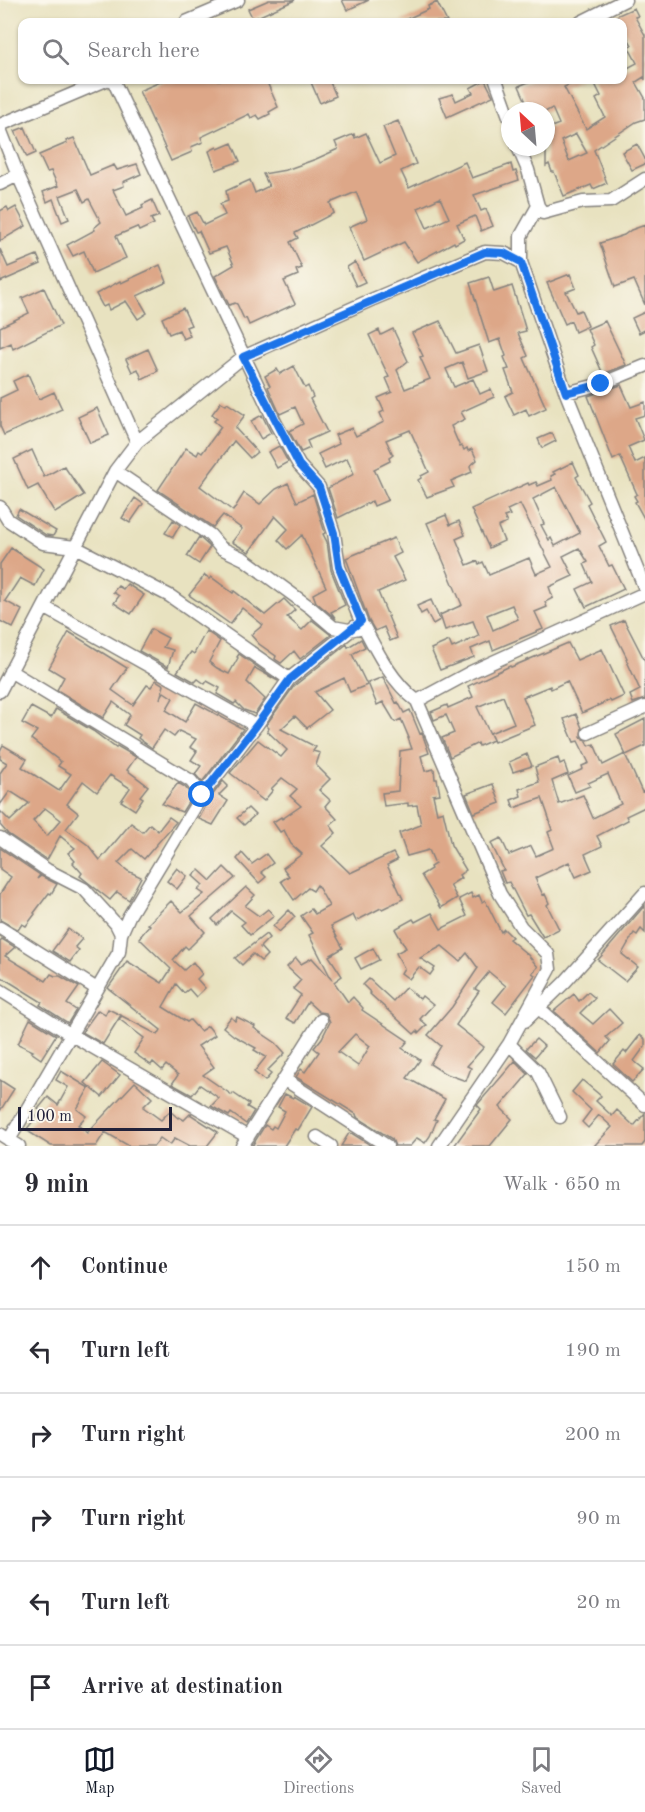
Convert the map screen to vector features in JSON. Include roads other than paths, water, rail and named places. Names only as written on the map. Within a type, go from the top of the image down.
[{"type":"street","points":[[195,18],[238,0]]},
{"type":"street","points":[[589,18],[625,0]]},
{"type":"street","points":[[97,84],[0,127],[18,175],[136,442]]},
{"type":"street","points":[[9,1140],[119,952],[121,934],[129,916],[202,795],[290,679],[361,621],[339,567],[334,533],[319,487],[299,465],[243,357],[115,84]]},
{"type":"street","points":[[497,84],[504,102]]},
{"type":"street","points":[[522,156],[538,206],[543,213],[584,202],[611,201],[645,178]]},
{"type":"street","points":[[0,184],[18,175]]},
{"type":"street","points":[[538,206],[521,236],[521,262],[566,393],[645,589]]},
{"type":"street","points":[[0,691],[115,471],[136,442],[243,357],[485,252],[504,253],[521,262]]},
{"type":"street","points":[[566,393],[601,384],[645,366]]},
{"type":"street","points":[[115,471],[210,535],[221,548],[244,558],[333,627],[349,630],[364,627],[403,690],[417,701],[500,894],[520,927],[548,954],[550,969],[520,1026],[439,1146]]},
{"type":"street","points":[[0,507],[8,520],[43,543],[75,547],[170,596],[290,679]]},
{"type":"street","points":[[417,701],[471,672],[645,593]]},
{"type":"street","points":[[44,607],[256,726]]},
{"type":"street","points":[[10,671],[191,781],[202,795]]},
{"type":"street","points":[[588,733],[645,707]]},
{"type":"street","points":[[0,838],[46,870],[84,890],[116,924],[121,934]]},
{"type":"street","points":[[520,1026],[565,982],[645,893]]},
{"type":"street","points":[[0,928],[97,989]]},
{"type":"street","points":[[0,990],[245,1141],[321,1020]]},
{"type":"street","points":[[539,1008],[645,1106]]},
{"type":"street","points":[[509,1044],[538,1072],[560,1117]]},
{"type":"street","points":[[284,1079],[387,1146]]},
{"type":"street","points":[[317,1137],[331,1146]]}]
